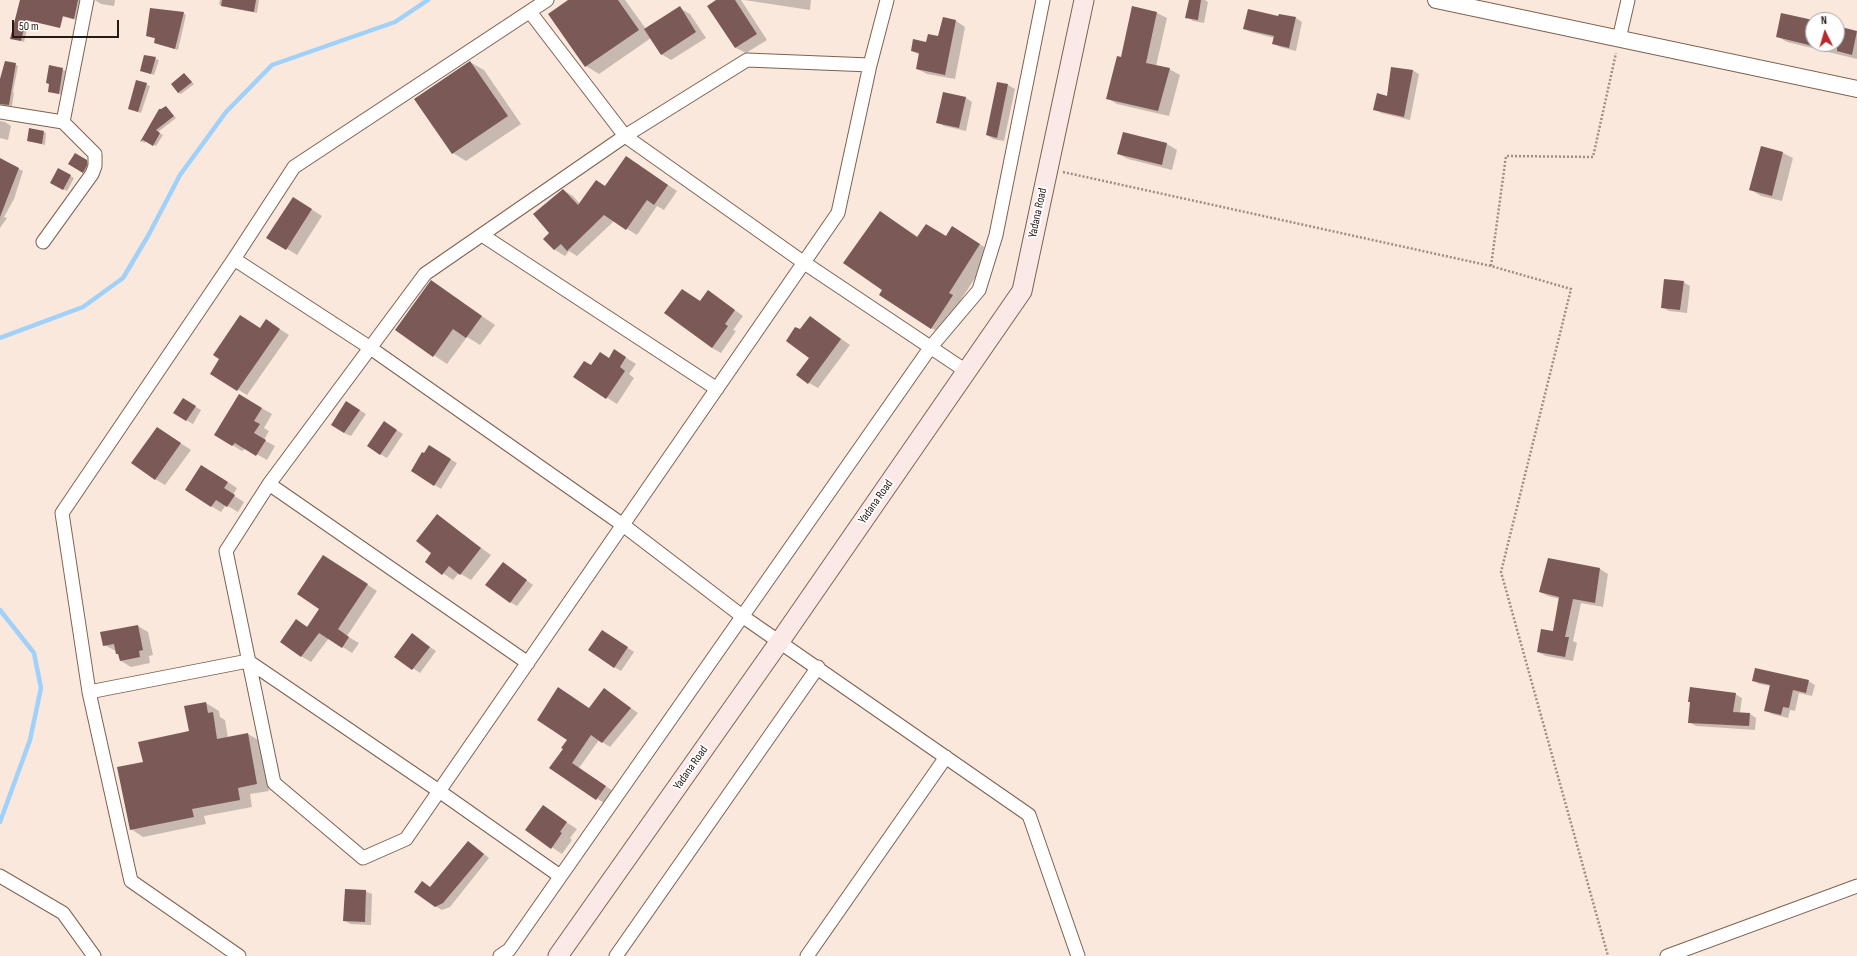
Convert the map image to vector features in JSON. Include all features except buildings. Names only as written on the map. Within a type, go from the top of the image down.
[{"type":"main road","name":"Yadana Road","points":[[558,956],[780,641],[1022,291],[1084,0]]},
{"type":"street","points":[[63,122],[87,0]]},
{"type":"street","points":[[239,956],[131,881],[89,692],[62,513],[234,259],[294,167],[547,0]]},
{"type":"street","points":[[870,65],[747,60],[625,136],[425,274],[369,347],[269,484],[226,551],[274,783],[364,858],[406,840],[838,213],[870,65],[887,0]]},
{"type":"street","points":[[500,956],[509,950],[930,348],[979,290],[996,235],[1043,0]]},
{"type":"street","points":[[1436,0],[1857,89]]},
{"type":"street","points":[[1619,39],[1628,0]]},
{"type":"street","points":[[530,12],[625,136],[803,262],[966,371]]},
{"type":"street","points":[[0,112],[63,122],[95,154],[95,166],[92,174],[43,242]]},
{"type":"street","points":[[482,235],[716,389]]},
{"type":"street","points":[[234,259],[369,347],[623,525],[742,616],[818,667],[1029,815],[1078,956]]},
{"type":"street","points":[[269,484],[528,663]]},
{"type":"street","points":[[89,692],[248,661],[440,791],[560,876]]},
{"type":"street","points":[[616,956],[818,667]]},
{"type":"street","points":[[807,956],[946,757]]},
{"type":"street","points":[[0,876],[63,914],[94,956]]},
{"type":"street","points":[[1667,956],[1857,886]]},
{"type":"path","points":[[1491,266],[1506,156],[1593,157],[1619,39]]},
{"type":"path","points":[[1047,169],[1491,266],[1571,289],[1501,572],[1608,956]]},
{"type":"waterway","points":[[0,338],[83,307],[123,278],[148,236],[180,175],[226,112],[272,65],[395,22],[428,0]]},
{"type":"waterway","points":[[0,610],[34,653],[41,688],[30,740],[0,822]]}]
